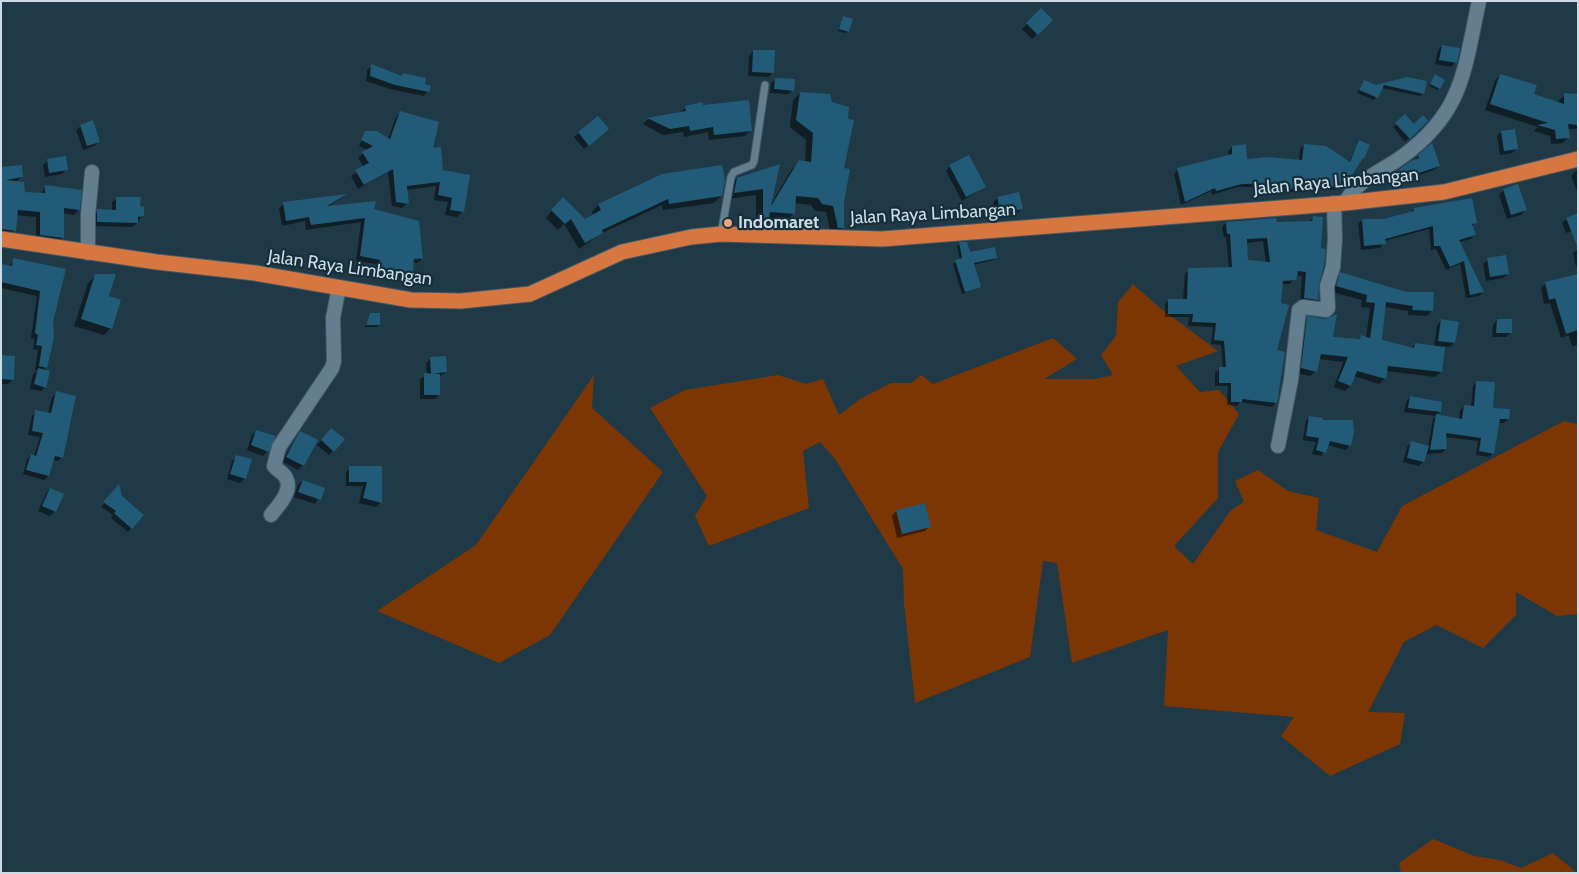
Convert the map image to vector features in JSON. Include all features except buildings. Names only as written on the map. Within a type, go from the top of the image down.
[{"type":"highway","name":"Jalan Raya Limbangan","points":[[1,239],[88,253],[255,273],[411,300],[461,301],[521,295],[560,282],[622,252],[667,242],[721,234],[882,239],[1339,203],[1444,192],[1578,159]]},
{"type":"street","points":[[1278,446],[1291,380],[1299,310],[1303,306],[1326,310],[1328,308],[1327,286],[1333,267],[1339,203],[1357,186],[1404,156],[1436,128],[1459,90],[1479,1]]},
{"type":"street","points":[[88,253],[88,215],[92,172]]},
{"type":"street","points":[[271,515],[281,502],[287,487],[285,476],[274,466],[279,447],[320,387],[334,361],[333,318],[339,287]]},
{"type":"lane","points":[[721,234],[731,177],[734,172],[752,165],[754,161],[766,85]]},
{"type":"shaded area","points":[[1133,284],[1160,308],[1218,351],[1176,366],[1200,392],[1219,390],[1239,414],[1218,452],[1218,498],[1174,546],[1193,564],[1231,510],[1244,502],[1235,481],[1258,470],[1288,491],[1319,498],[1316,530],[1377,552],[1402,506],[1564,421],[1578,424],[1578,614],[1557,616],[1516,592],[1516,615],[1483,648],[1436,625],[1404,642],[1368,712],[1405,713],[1400,744],[1330,776],[1281,736],[1294,717],[1164,706],[1168,630],[1072,663],[1057,563],[1043,561],[1030,657],[915,703],[904,604],[903,569],[835,459],[820,442],[803,451],[809,508],[709,546],[695,516],[707,496],[650,408],[685,390],[778,375],[806,384],[823,379],[839,415],[860,399],[891,383],[911,383],[921,375],[933,384],[1053,338],[1077,359],[1044,379],[1095,379],[1113,375],[1101,355],[1116,336],[1118,302]]},
{"type":"shaded area","points":[[594,375],[592,408],[663,472],[550,635],[499,663],[377,611],[476,545]]},
{"type":"shaded area","points":[[1433,839],[1474,856],[1500,860],[1521,868],[1553,853],[1577,873],[1401,873],[1399,863]]},
{"type":"place","name":"Indomaret","points":[[728,223]]}]
